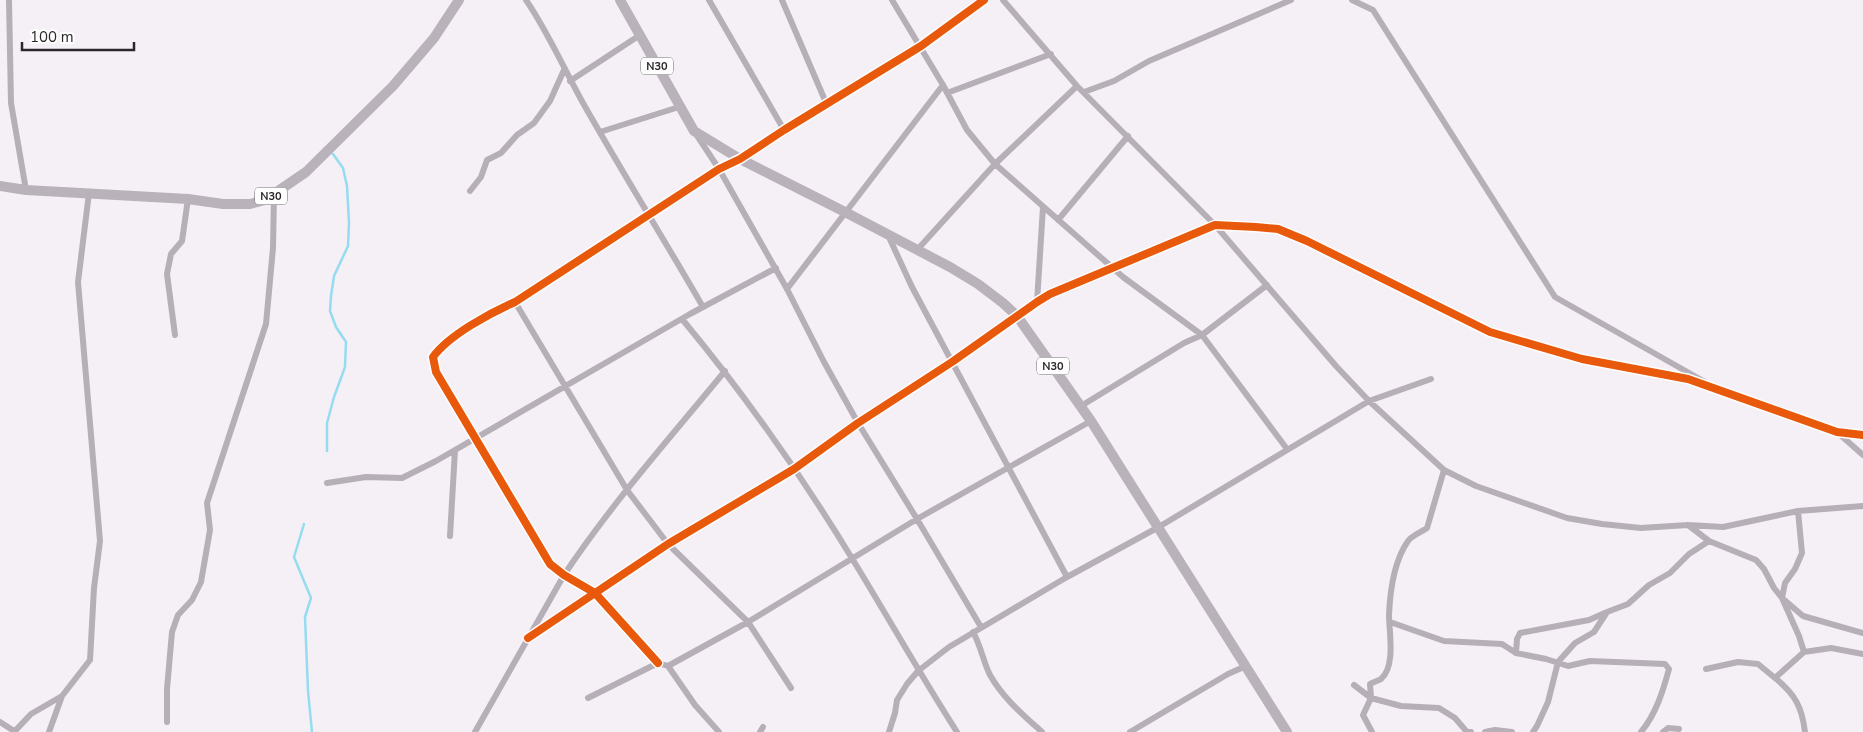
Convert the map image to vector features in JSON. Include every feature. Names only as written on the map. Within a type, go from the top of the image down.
[{"type":"main road","name":"N30","points":[[0,186],[26,190],[188,199],[222,204],[250,204],[265,200],[306,172],[393,86],[434,38],[459,0]]},
{"type":"main road","name":"N30","points":[[624,1],[640,35],[694,131],[740,159],[888,234],[978,284],[1017,316],[1091,421],[1246,666],[1283,730]]},
{"type":"street","points":[[9,0],[11,103],[26,190]]},
{"type":"street","points":[[526,0],[536,14],[570,81],[703,307]]},
{"type":"street","points":[[709,0],[784,130]]},
{"type":"street","points":[[782,0],[827,105]]},
{"type":"street","points":[[892,0],[921,46],[966,130],[995,164],[1113,268],[1202,335],[1287,449]]},
{"type":"street","points":[[720,732],[695,705],[668,666],[658,663],[595,593],[564,575],[550,564],[436,372],[433,357],[440,347],[493,312],[515,302],[719,169],[740,159],[921,46],[984,0]]},
{"type":"street","points":[[1003,0],[1077,86],[1215,225],[1336,366],[1369,401],[1444,470],[1476,486],[1567,518],[1641,528],[1688,524],[1723,527],[1798,511],[1863,506]]},
{"type":"street","points":[[1084,92],[1114,81],[1149,61],[1291,0]]},
{"type":"street","points":[[1352,0],[1373,10],[1556,297],[1713,386]]},
{"type":"street","points":[[570,81],[640,35]]},
{"type":"street","points":[[947,92],[1051,54]]},
{"type":"street","points":[[470,191],[481,177],[487,160],[501,153],[517,134],[534,123],[550,101],[564,70]]},
{"type":"street","points":[[787,288],[943,85]]},
{"type":"street","points":[[917,250],[995,164],[1077,86]]},
{"type":"street","points":[[600,132],[679,107]]},
{"type":"street","points":[[694,131],[719,169],[776,268],[824,362],[858,423],[918,519],[981,626]]},
{"type":"street","points":[[1058,220],[1128,136]]},
{"type":"street","points":[[50,732],[62,696],[90,660],[94,588],[100,541],[78,282],[89,193]]},
{"type":"street","points":[[167,722],[167,689],[172,632],[178,615],[192,600],[201,582],[210,530],[207,503],[266,324],[274,248],[274,195]]},
{"type":"street","points":[[175,335],[167,274],[171,254],[182,241],[188,199]]},
{"type":"street","points":[[1037,302],[1043,207]]},
{"type":"street","points":[[528,638],[668,544],[794,470],[858,423],[952,362],[1050,294],[1215,225],[1278,229],[1307,241],[1490,332],[1582,359],[1688,379],[1713,386],[1838,432],[1863,435]]},
{"type":"street","points":[[888,234],[912,287],[1067,577]]},
{"type":"street","points":[[327,483],[366,477],[402,478],[455,450],[703,307],[776,268]]},
{"type":"street","points":[[1080,406],[1184,343],[1202,335],[1267,286]]},
{"type":"street","points":[[515,302],[627,490],[668,544],[748,622],[791,688]]},
{"type":"street","points":[[682,319],[725,371],[794,470],[852,559],[918,671],[957,732]]},
{"type":"street","points":[[475,732],[564,575],[627,490],[725,371]]},
{"type":"street","points":[[889,732],[897,700],[918,671],[930,660],[981,626],[1157,528],[1369,401],[1431,379]]},
{"type":"street","points":[[668,666],[748,622],[918,519],[1091,421]]},
{"type":"street","points":[[1838,432],[1863,456]]},
{"type":"street","points":[[450,536],[455,450]]},
{"type":"street","points":[[1372,732],[1363,715],[1371,698],[1370,684],[1381,678],[1387,669],[1391,643],[1390,622],[1393,579],[1400,557],[1409,539],[1427,528],[1444,470]]},
{"type":"street","points":[[1798,511],[1802,553],[1795,569],[1785,583],[1782,598],[1804,652]]},
{"type":"street","points":[[1688,524],[1709,541],[1756,560],[1764,568],[1774,588],[1782,598],[1803,616],[1863,634]]},
{"type":"street","points":[[1516,653],[1517,639],[1520,633],[1589,620],[1628,604],[1649,585],[1670,573],[1689,554],[1709,541]]},
{"type":"street","points":[[1533,732],[1548,702],[1558,662],[1575,643],[1594,632],[1607,612]]},
{"type":"street","points":[[1390,622],[1444,641],[1502,644],[1516,653],[1568,666],[1590,660],[1666,664],[1669,669],[1663,694],[1642,732]]},
{"type":"street","points":[[973,632],[981,646],[989,672],[1001,693],[1042,732]]},
{"type":"street","points":[[1775,678],[1804,652],[1832,648],[1863,654]]},
{"type":"street","points":[[1706,669],[1738,662],[1758,664],[1788,688],[1803,713],[1805,732]]},
{"type":"street","points":[[588,698],[658,663]]},
{"type":"street","points":[[1130,732],[1228,674],[1246,666]]},
{"type":"street","points":[[1354,685],[1371,698],[1401,706],[1440,708],[1455,718],[1467,732],[1471,732]]},
{"type":"street","points":[[0,722],[14,732],[30,714],[62,696]]},
{"type":"street","points":[[1663,732],[1668,728],[1680,729]]},
{"type":"street","points":[[1485,732],[1495,730],[1512,732]]},
{"type":"waterway","points":[[327,451],[327,423],[345,367],[346,342],[336,327],[330,311],[331,296],[334,276],[348,246],[349,223],[347,186],[343,168],[333,154]]},
{"type":"waterway","points":[[304,524],[294,557],[311,598],[305,617],[308,691],[312,732]]},
{"type":"cycle path","points":[[658,663],[595,593],[564,575],[550,564],[436,372],[433,357],[449,341],[471,325],[515,302],[719,169],[740,159],[921,46],[984,0]]},
{"type":"cycle path","points":[[528,638],[668,544],[794,469],[858,423],[952,362],[1050,294],[1215,225],[1278,229],[1307,241],[1490,332],[1582,359],[1688,379],[1837,432],[1863,435]]}]
